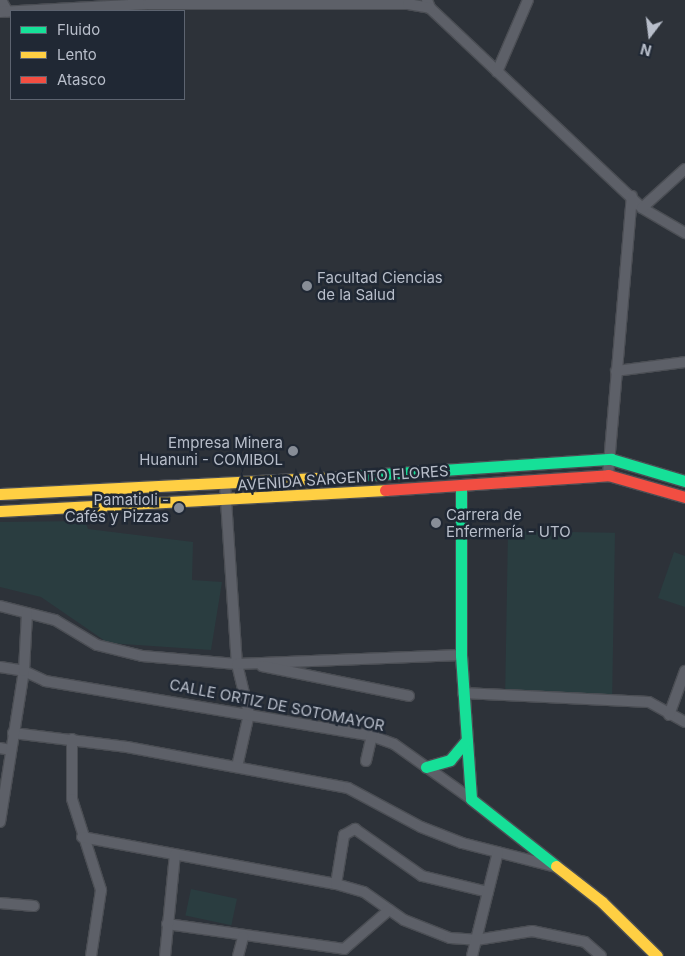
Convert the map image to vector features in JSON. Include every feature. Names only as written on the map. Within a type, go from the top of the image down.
[{"type":"street","points":[[1,0],[3,11]]},
{"type":"street","points":[[497,72],[528,0]]},
{"type":"street","points":[[19,10],[148,2],[428,4],[497,72],[632,196],[642,208],[685,233]]},
{"type":"street","points":[[642,208],[685,169]]},
{"type":"street","points":[[608,475],[611,459],[616,371],[632,196]]},
{"type":"street","points":[[616,371],[685,362]]},
{"type":"street","name":"AVENIDA SARGENTO FLORES","points":[[0,494],[225,486],[611,459],[685,481]]},
{"type":"street","points":[[424,473],[425,488]]},
{"type":"street","name":"AVENIDA SARGENTO FLORES","points":[[0,511],[226,501],[608,475],[685,497]]},
{"type":"street","points":[[461,485],[461,655],[471,799]]},
{"type":"street","points":[[225,486],[237,664],[249,714],[237,767]]},
{"type":"street","points":[[0,606],[71,627],[98,645],[120,654],[237,664],[461,655]]},
{"type":"street","points":[[0,822],[5,749],[12,734],[24,670],[27,613]]},
{"type":"street","points":[[256,664],[409,696]]},
{"type":"street","name":"CALLE ORTIZ DE SOTOMAYOR","points":[[0,667],[24,670],[45,682],[249,714],[372,736],[394,744],[471,799],[602,902],[658,956]]},
{"type":"street","points":[[669,715],[682,691],[685,671]]},
{"type":"street","points":[[463,694],[649,702],[669,715],[685,722]]},
{"type":"street","points":[[12,734],[72,739],[237,767],[362,792],[421,827],[498,852],[556,867]]},
{"type":"street","points":[[366,761],[372,736]]},
{"type":"street","points":[[72,739],[72,799],[82,837],[101,890],[91,956]]},
{"type":"street","points":[[426,767],[450,760],[467,740]]},
{"type":"street","points":[[336,884],[344,835],[355,829],[422,876],[488,892]]},
{"type":"street","points":[[82,837],[336,884],[364,892],[389,910],[430,932],[476,940],[532,931],[555,934],[585,942],[601,956]]},
{"type":"street","points":[[472,956],[498,852]]},
{"type":"street","points":[[165,956],[175,854]]},
{"type":"street","points":[[0,903],[34,906]]},
{"type":"street","points":[[167,924],[243,937],[344,949],[389,910]]},
{"type":"street","points":[[238,956],[243,937]]},
{"type":"shaded area","points":[[85,521],[88,529],[193,542],[192,580],[222,582],[211,650],[108,643],[41,597],[0,587],[0,522]]},
{"type":"shaded area","points":[[508,531],[615,533],[612,695],[505,693]]},
{"type":"shaded area","points":[[674,552],[685,556],[685,607],[658,598]]},
{"type":"shaded area","points":[[191,889],[237,899],[231,925],[185,915]]},
{"type":"traffic: fast","points":[[337,477],[611,459],[685,481]]},
{"type":"traffic: fast","points":[[461,485],[461,655],[471,799],[556,866]]},
{"type":"traffic: fast","points":[[426,767],[450,760],[467,740]]},
{"type":"traffic: slow","points":[[0,494],[337,477]]},
{"type":"traffic: slow","points":[[0,511],[385,490]]},
{"type":"traffic: slow","points":[[556,866],[602,902],[657,956]]},
{"type":"traffic: jam","points":[[385,490],[608,475],[685,497]]},
{"type":"place","name":"Facultad Ciencias de la Salud","points":[[307,286]]},
{"type":"place","name":"Empresa Minera Huanuni - COMIBOL","points":[[293,451]]},
{"type":"place","name":"Pamatioli - Cafés y Pizzas","points":[[179,508]]},
{"type":"place","name":"Carrera de Enfermería - UTO","points":[[436,523]]}]
